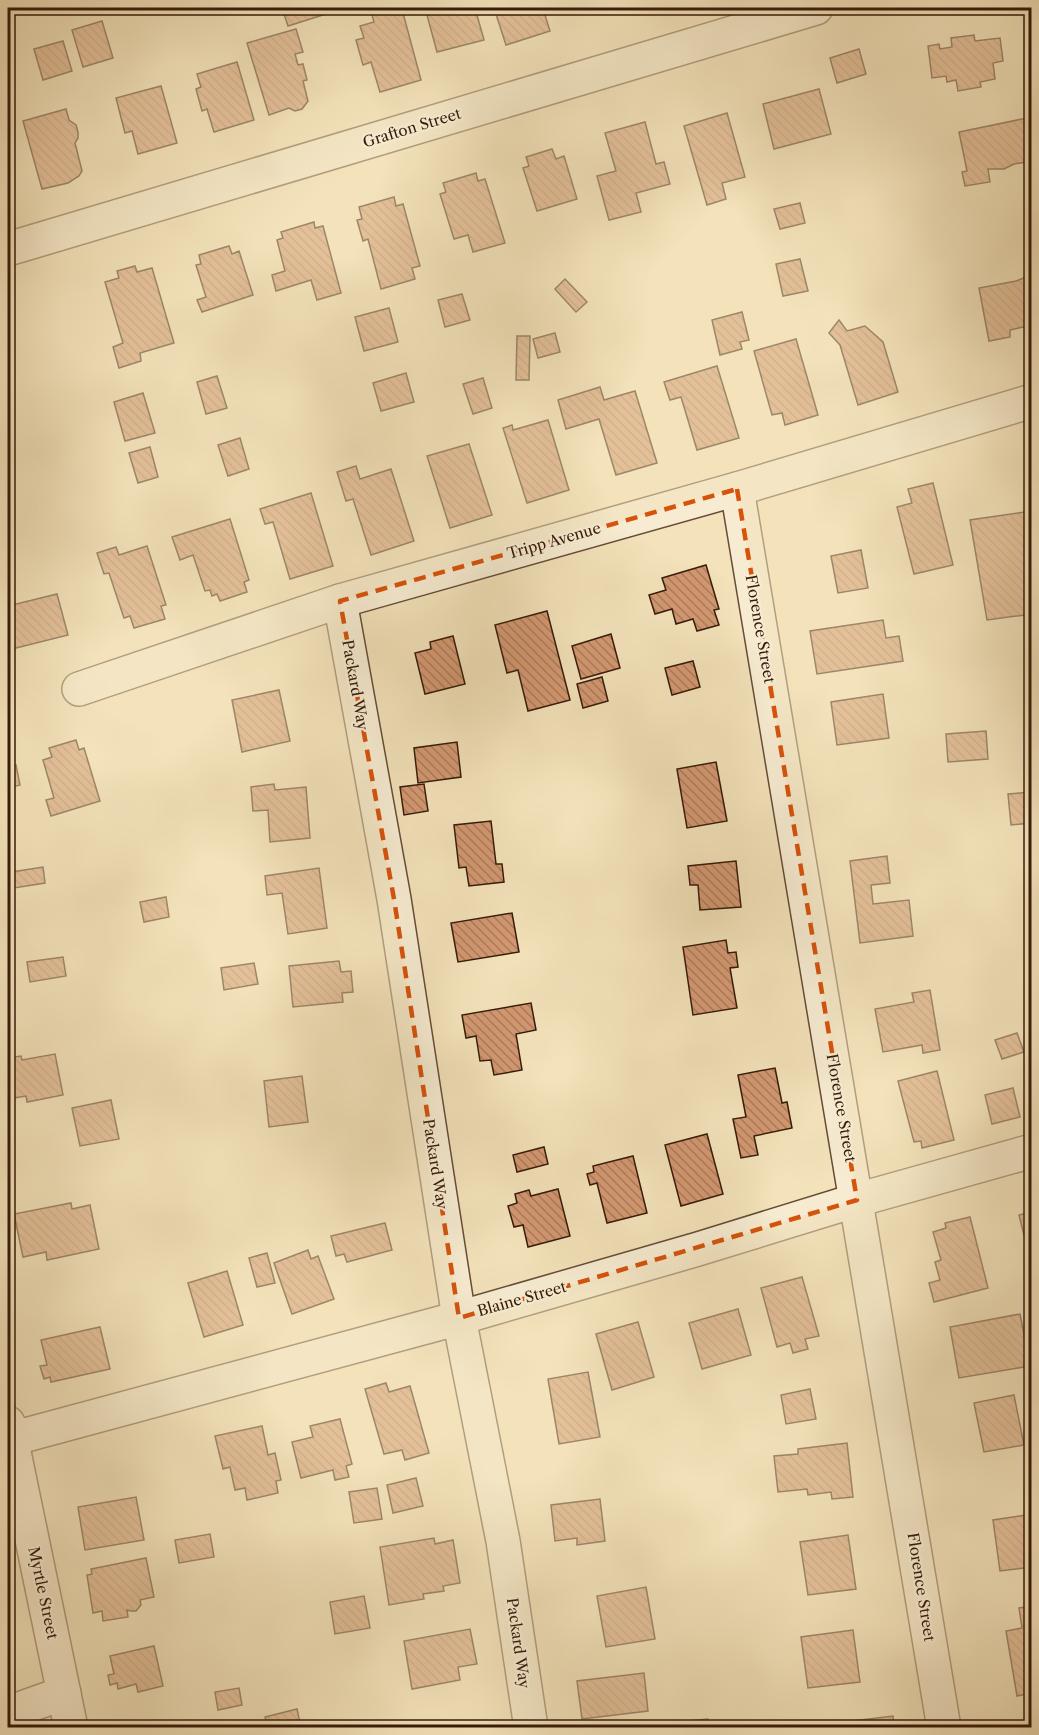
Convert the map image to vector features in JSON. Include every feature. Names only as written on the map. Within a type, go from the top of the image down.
[{"type":"street","name":"Grafton Street","points":[[8,249],[816,8]]},
{"type":"street","name":"Tripp Avenue","points":[[79,689],[340,601],[737,489],[1032,401]]},
{"type":"street","name":"Florence Street","points":[[737,489],[944,1728]]},
{"type":"street","name":"Packard Way","points":[[340,601],[394,899],[459,1318],[503,1541],[531,1728]]},
{"type":"street","name":"Blaine Street","points":[[9,1431],[459,1318],[857,1200],[1032,1151]]},
{"type":"street","name":"Myrtle Street","points":[[9,1431],[70,1728]]},
{"type":"street","points":[[8,1713],[64,1693]]},
{"type":"highlighted area","points":[[737,489],[857,1200],[459,1318],[394,899],[340,601]]},
{"type":"building","points":[[282,8],[345,8],[288,26]]},
{"type":"building","points":[[370,8],[395,8],[397,15],[403,13],[421,80],[380,92],[371,62],[363,65],[356,40],[364,38],[360,26],[374,22]]},
{"type":"building","points":[[455,8],[475,8],[484,40],[437,52],[427,15]]},
{"type":"building","points":[[494,8],[552,8],[544,12],[550,31],[506,45]]},
{"type":"building","points":[[102,21],[113,58],[83,67],[72,30]]},
{"type":"building","points":[[296,29],[303,52],[295,54],[298,65],[303,64],[307,80],[303,81],[308,101],[302,109],[295,111],[289,108],[269,115],[247,43]]},
{"type":"building","points":[[974,35],[975,41],[1000,38],[1003,61],[993,63],[995,79],[980,82],[981,87],[958,91],[956,80],[947,82],[946,76],[932,78],[928,46],[939,44],[940,49],[952,47],[951,38]]},
{"type":"building","points":[[63,41],[72,71],[43,80],[34,49]]},
{"type":"building","points":[[859,49],[866,74],[837,83],[830,58]]},
{"type":"building","points":[[237,62],[254,120],[214,132],[207,109],[202,111],[196,89],[201,87],[197,74]]},
{"type":"building","points":[[161,86],[177,143],[138,154],[132,131],[125,133],[116,98]]},
{"type":"building","points":[[819,89],[831,134],[774,149],[763,104]]},
{"type":"building","points":[[66,109],[69,120],[76,125],[78,132],[75,143],[82,171],[79,176],[68,183],[42,189],[23,121]]},
{"type":"building","points":[[727,113],[745,177],[722,183],[726,199],[707,205],[684,126]]},
{"type":"building","points":[[1032,117],[1032,161],[1014,164],[1004,169],[988,169],[990,182],[965,186],[962,172],[967,171],[959,132]]},
{"type":"building","points":[[645,122],[656,164],[664,162],[670,184],[636,193],[641,212],[609,220],[597,176],[616,171],[605,133]]},
{"type":"building","points":[[552,149],[556,159],[564,156],[577,199],[537,211],[523,168],[529,166],[526,157]]},
{"type":"building","points":[[476,173],[478,181],[485,179],[505,243],[473,252],[468,235],[454,239],[440,194],[446,192],[443,183]]},
{"type":"building","points":[[394,197],[396,206],[403,204],[420,266],[412,268],[415,279],[381,289],[368,239],[363,241],[357,220],[362,219],[359,207]]},
{"type":"building","points":[[800,203],[805,223],[780,229],[774,209]]},
{"type":"building","points":[[314,222],[315,228],[323,226],[341,293],[317,300],[311,280],[276,291],[272,275],[285,271],[277,240],[283,238],[281,232]]},
{"type":"building","points":[[229,246],[232,254],[239,251],[253,295],[202,312],[197,300],[206,297],[196,265],[201,264],[199,255]]},
{"type":"building","points":[[800,259],[808,291],[783,296],[776,264]]},
{"type":"building","points":[[135,266],[137,272],[152,268],[174,343],[140,353],[141,361],[119,368],[113,347],[123,343],[105,282],[119,278],[117,271]]},
{"type":"building","points":[[1032,277],[1032,329],[1023,327],[1010,330],[1010,337],[989,341],[979,288]]},
{"type":"building","points":[[565,279],[587,302],[576,312],[555,289]]},
{"type":"building","points":[[462,294],[470,320],[445,327],[438,300]]},
{"type":"building","points":[[389,308],[398,342],[364,351],[355,317]]},
{"type":"building","points":[[742,312],[749,340],[740,342],[742,349],[720,355],[712,320]]},
{"type":"building","points":[[839,320],[847,331],[865,326],[883,342],[898,392],[858,405],[840,345],[829,333]]},
{"type":"building","points":[[555,333],[560,352],[538,358],[533,339]]},
{"type":"building","points":[[517,336],[530,336],[529,380],[516,380]]},
{"type":"building","points":[[796,339],[818,415],[785,425],[782,413],[772,415],[754,351]]},
{"type":"building","points":[[717,366],[739,438],[697,450],[681,397],[670,400],[664,382]]},
{"type":"building","points":[[406,373],[414,402],[381,411],[373,383]]},
{"type":"building","points":[[217,376],[227,408],[206,414],[197,382]]},
{"type":"building","points":[[483,378],[492,408],[473,414],[463,384]]},
{"type":"building","points":[[600,387],[604,400],[635,391],[657,463],[616,475],[599,419],[566,429],[558,400]]},
{"type":"building","points":[[143,393],[155,433],[125,441],[114,402]]},
{"type":"building","points":[[548,420],[569,490],[527,503],[503,428],[512,425],[513,430]]},
{"type":"building","points":[[240,438],[249,469],[228,476],[218,445]]},
{"type":"building","points":[[469,444],[492,515],[450,528],[427,456]]},
{"type":"building","points":[[150,447],[158,477],[138,483],[129,453]]},
{"type":"building","points":[[356,466],[360,479],[391,469],[414,541],[371,555],[353,499],[346,501],[337,472]]},
{"type":"building","points":[[933,483],[953,565],[914,574],[897,507],[912,503],[908,489]]},
{"type":"building","points":[[311,493],[333,566],[290,579],[273,522],[265,524],[260,509]]},
{"type":"building","points":[[1032,511],[1032,614],[987,620],[970,520]]},
{"type":"building","points":[[230,519],[249,580],[244,582],[247,592],[220,601],[217,594],[212,596],[210,590],[205,591],[193,555],[180,560],[172,537]]},
{"type":"building","points":[[147,546],[166,605],[161,606],[165,619],[134,628],[130,616],[124,618],[109,573],[104,574],[97,553],[116,547],[119,555]]},
{"type":"building","points":[[861,550],[868,588],[838,593],[831,556]]},
{"type":"building","points":[[706,565],[719,609],[714,610],[719,625],[697,631],[693,619],[676,624],[672,609],[655,614],[649,595],[666,590],[662,578]]},
{"type":"building","points":[[57,594],[68,635],[8,650],[8,606]]},
{"type":"building","points":[[547,611],[570,700],[528,711],[518,670],[507,673],[495,625]]},
{"type":"building","points":[[883,620],[886,638],[899,636],[903,661],[817,674],[810,631]]},
{"type":"building","points":[[611,634],[620,668],[581,679],[572,646]]},
{"type":"building","points":[[453,636],[465,684],[425,694],[415,653],[431,649],[430,642]]},
{"type":"building","points":[[693,661],[700,687],[672,695],[665,668]]},
{"type":"building","points":[[602,677],[608,701],[583,708],[577,684]]},
{"type":"building","points":[[279,690],[290,741],[242,752],[232,700]]},
{"type":"building","points":[[883,694],[889,738],[837,745],[831,702]]},
{"type":"building","points":[[986,731],[988,759],[948,762],[946,734]]},
{"type":"building","points":[[76,740],[79,750],[84,748],[100,801],[51,816],[46,800],[54,798],[43,760],[52,757],[49,748]]},
{"type":"building","points":[[457,742],[461,777],[418,783],[414,748]]},
{"type":"building","points":[[716,762],[727,821],[687,828],[677,769]]},
{"type":"building","points":[[16,765],[20,785],[8,788],[8,767]]},
{"type":"building","points":[[274,784],[275,790],[306,787],[310,838],[270,842],[268,810],[253,811],[251,787]]},
{"type":"building","points":[[424,784],[428,811],[404,815],[400,787]]},
{"type":"building","points":[[1032,792],[1032,823],[1011,825],[1008,794]]},
{"type":"building","points":[[491,821],[496,864],[502,864],[504,882],[469,886],[466,867],[459,868],[454,825]]},
{"type":"building","points":[[887,856],[890,883],[871,885],[873,904],[909,900],[913,936],[860,943],[850,861]]},
{"type":"building","points":[[736,861],[741,907],[700,910],[698,885],[690,885],[688,866]]},
{"type":"building","points":[[43,867],[45,883],[14,888],[12,872]]},
{"type":"building","points":[[319,868],[327,928],[288,934],[282,893],[267,895],[265,876]]},
{"type":"building","points":[[1032,896],[1032,929],[1031,929],[1027,897]]},
{"type":"building","points":[[166,897],[169,917],[144,922],[140,902]]},
{"type":"building","points":[[512,913],[519,952],[458,962],[451,923]]},
{"type":"building","points":[[726,940],[728,953],[736,952],[738,967],[730,968],[737,1008],[693,1015],[683,947]]},
{"type":"building","points":[[63,957],[66,976],[30,982],[27,962]]},
{"type":"building","points":[[339,961],[341,972],[351,971],[353,992],[342,993],[343,1002],[293,1007],[289,966]]},
{"type":"building","points":[[254,963],[258,984],[224,990],[221,968]]},
{"type":"building","points":[[930,990],[940,1050],[923,1053],[922,1045],[883,1052],[875,1009],[914,1002],[912,993]]},
{"type":"building","points":[[531,1003],[536,1030],[516,1034],[522,1070],[494,1075],[491,1060],[480,1061],[476,1036],[466,1038],[462,1015]]},
{"type":"building","points":[[1017,1033],[1024,1052],[1002,1059],[995,1040]]},
{"type":"building","points":[[55,1054],[63,1095],[27,1102],[26,1096],[8,1099],[8,1058],[21,1056],[22,1060]]},
{"type":"building","points":[[775,1068],[782,1103],[787,1102],[792,1128],[754,1136],[758,1155],[741,1158],[733,1119],[746,1117],[738,1075]]},
{"type":"building","points":[[937,1071],[954,1140],[922,1148],[921,1141],[914,1142],[898,1081]]},
{"type":"building","points":[[302,1076],[308,1122],[269,1127],[264,1081]]},
{"type":"building","points":[[1013,1088],[1020,1117],[992,1124],[985,1095]]},
{"type":"building","points":[[111,1100],[119,1139],[80,1146],[72,1108]]},
{"type":"building","points":[[707,1134],[723,1194],[681,1206],[665,1145]]},
{"type":"building","points":[[544,1147],[548,1164],[517,1172],[513,1155]]},
{"type":"building","points":[[633,1156],[647,1213],[607,1223],[597,1183],[590,1185],[587,1174],[594,1172],[593,1166]]},
{"type":"building","points":[[558,1189],[570,1236],[528,1247],[523,1225],[514,1227],[508,1206],[517,1203],[515,1194],[529,1190],[531,1196]]},
{"type":"building","points":[[71,1203],[72,1209],[90,1205],[99,1249],[47,1260],[46,1252],[23,1257],[14,1214]]},
{"type":"building","points":[[1032,1212],[1032,1250],[1028,1251],[1019,1215]]},
{"type":"building","points":[[970,1217],[988,1288],[934,1302],[929,1283],[940,1280],[935,1262],[941,1260],[933,1232],[946,1228],[945,1223]]},
{"type":"building","points":[[385,1223],[392,1250],[347,1262],[344,1254],[336,1256],[331,1236]]},
{"type":"building","points":[[308,1250],[311,1259],[318,1256],[334,1299],[292,1314],[274,1263]]},
{"type":"building","points":[[267,1253],[275,1283],[257,1287],[249,1258]]},
{"type":"building","points":[[227,1271],[243,1325],[204,1337],[188,1283]]},
{"type":"building","points":[[802,1277],[819,1336],[805,1339],[808,1349],[793,1353],[790,1343],[777,1347],[761,1288]]},
{"type":"building","points":[[738,1309],[751,1355],[702,1369],[689,1323]]},
{"type":"building","points":[[1020,1314],[1030,1366],[959,1378],[950,1327]]},
{"type":"building","points":[[638,1322],[654,1377],[612,1390],[596,1334]]},
{"type":"building","points":[[100,1327],[110,1369],[51,1382],[50,1377],[44,1379],[40,1366],[47,1365],[41,1340]]},
{"type":"building","points":[[588,1372],[600,1437],[559,1444],[548,1379]]},
{"type":"building","points":[[386,1383],[389,1392],[410,1386],[429,1453],[405,1460],[402,1450],[384,1454],[365,1389]]},
{"type":"building","points":[[810,1389],[816,1419],[786,1424],[781,1395]]},
{"type":"building","points":[[1014,1395],[1024,1445],[984,1452],[974,1403]]},
{"type":"building","points":[[340,1419],[352,1464],[346,1466],[349,1477],[335,1480],[333,1470],[301,1478],[292,1442],[313,1437],[310,1426]]},
{"type":"building","points":[[262,1426],[268,1455],[275,1453],[281,1480],[276,1481],[278,1493],[247,1500],[245,1488],[235,1490],[230,1467],[223,1469],[215,1436]]},
{"type":"building","points":[[847,1443],[853,1497],[832,1499],[831,1492],[808,1495],[807,1489],[778,1492],[774,1456],[798,1454],[798,1449]]},
{"type":"building","points":[[416,1478],[423,1506],[393,1513],[387,1485]]},
{"type":"building","points":[[377,1488],[382,1519],[354,1523],[349,1492]]},
{"type":"building","points":[[136,1497],[144,1540],[85,1550],[78,1507]]},
{"type":"building","points":[[600,1499],[605,1541],[577,1545],[577,1538],[555,1541],[551,1505]]},
{"type":"building","points":[[1032,1514],[1032,1567],[1000,1571],[993,1520]]},
{"type":"building","points":[[210,1534],[214,1557],[179,1563],[175,1540]]},
{"type":"building","points":[[848,1535],[856,1589],[808,1595],[800,1542]]},
{"type":"building","points":[[434,1538],[435,1544],[453,1540],[460,1583],[443,1586],[444,1591],[423,1594],[424,1599],[389,1605],[380,1547]]},
{"type":"building","points":[[146,1558],[154,1597],[140,1600],[141,1605],[136,1611],[127,1610],[128,1617],[103,1621],[102,1611],[93,1613],[87,1575],[92,1574],[91,1569]]},
{"type":"building","points":[[646,1587],[655,1639],[606,1647],[597,1596]]},
{"type":"building","points":[[364,1596],[370,1628],[335,1634],[330,1602]]},
{"type":"building","points":[[1032,1606],[1032,1693],[1017,1696],[1006,1631],[1022,1628],[1019,1608]]},
{"type":"building","points":[[470,1629],[477,1664],[458,1667],[460,1680],[412,1689],[404,1641]]},
{"type":"building","points":[[853,1630],[860,1682],[808,1688],[801,1637]]},
{"type":"building","points":[[154,1646],[163,1686],[138,1692],[136,1684],[118,1689],[117,1683],[110,1685],[108,1675],[114,1674],[110,1656]]},
{"type":"building","points":[[644,1673],[648,1711],[582,1719],[577,1681]]},
{"type":"building","points":[[239,1688],[242,1705],[218,1710],[215,1692]]},
{"type":"building","points":[[297,1709],[301,1728],[268,1728],[265,1717]]},
{"type":"building","points":[[893,1716],[894,1728],[811,1728],[811,1726]]},
{"type":"building","points":[[708,1719],[709,1728],[678,1728],[677,1722]]}]
